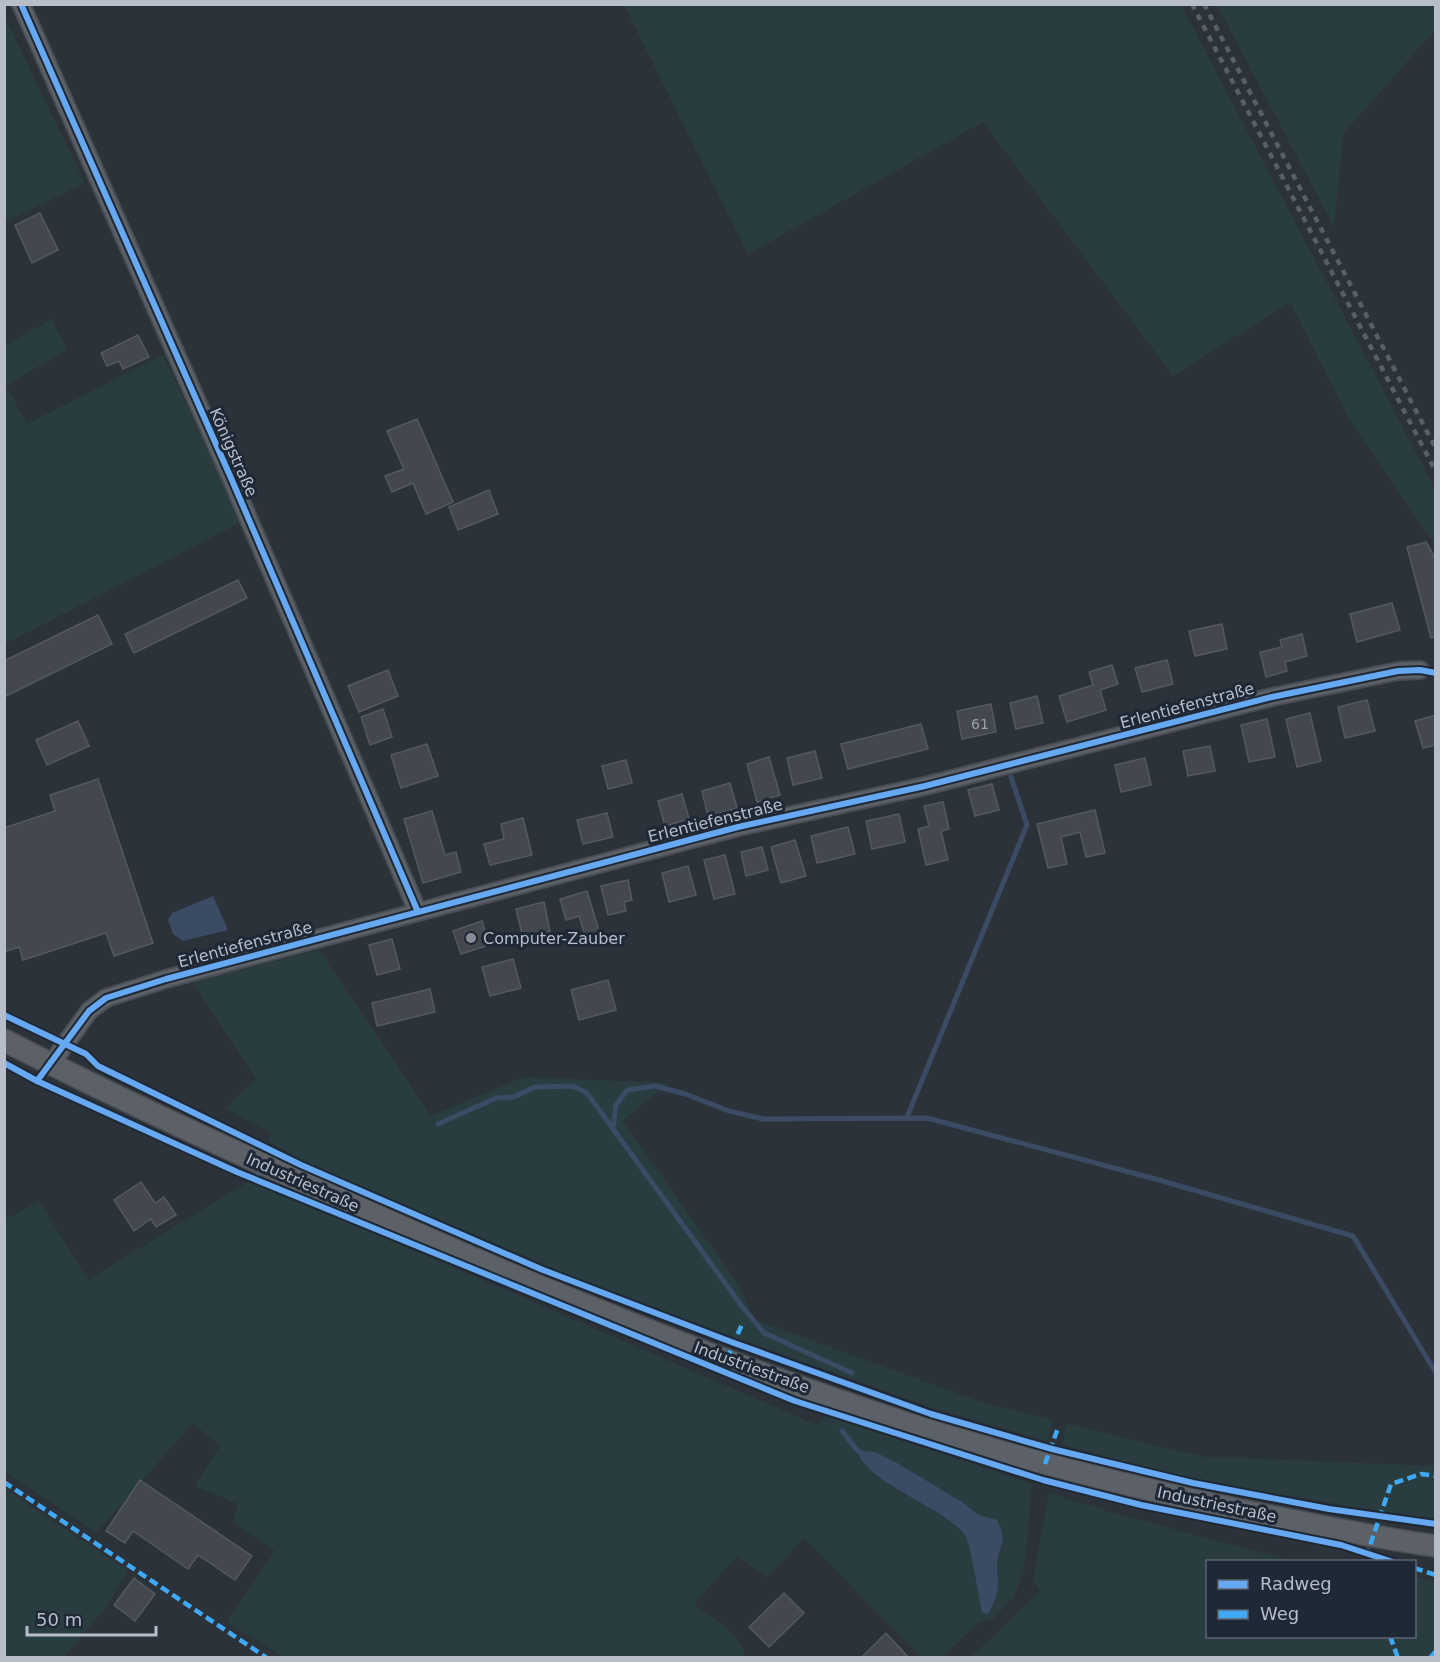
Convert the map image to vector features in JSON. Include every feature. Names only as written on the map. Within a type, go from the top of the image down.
[{"type":"street","name":"Königstraße","points":[[21,4],[231,478],[418,912]]},
{"type":"street","name":"Erlentiefenstraße","points":[[51,1064],[89,1011],[105,998],[166,979],[738,826],[925,786],[1272,697],[1398,671],[1420,670]]},
{"type":"street","name":"Industriestraße","points":[[4,1040],[262,1164],[474,1258],[626,1321],[809,1389],[906,1423],[1076,1472],[1198,1501],[1398,1541],[1436,1545]]},
{"type":"street","points":[[1398,1541],[1436,1559]]},
{"type":"green space","points":[[624,5],[1181,5],[1435,489],[1435,545],[1349,419],[1290,302],[1173,376],[983,122],[748,254]]},
{"type":"green space","points":[[1217,5],[1435,5],[1435,30],[1343,134],[1334,227]]},
{"type":"green space","points":[[5,18],[85,183],[4,222]]},
{"type":"green space","points":[[51,319],[67,349],[6,386],[27,424],[163,355],[241,522],[5,644],[4,347]]},
{"type":"green space","points":[[319,950],[431,1116],[524,1077],[668,1083],[623,1121],[740,1287],[753,1319],[989,1405],[1053,1420],[1047,1441],[930,1407],[617,1295],[322,1171],[268,1141],[271,1133],[225,1108],[256,1079],[193,982]]},
{"type":"green space","points":[[251,1180],[817,1425],[827,1416],[1032,1484],[1024,1571],[1013,1598],[993,1619],[979,1622],[942,1657],[921,1657],[804,1538],[767,1577],[737,1556],[694,1604],[733,1634],[743,1649],[744,1657],[283,1657],[227,1621],[275,1551],[233,1523],[238,1504],[195,1486],[220,1446],[193,1423],[96,1533],[5,1472],[4,1220],[39,1201],[88,1280]],"holes":[[[875,1452],[962,1502],[979,1515],[998,1521],[1002,1548],[997,1566],[998,1584],[994,1605],[988,1614],[982,1611],[967,1537],[959,1528],[923,1502],[897,1490],[875,1474]]]},
{"type":"green space","points":[[1066,1424],[1205,1457],[1435,1466],[1435,1520],[1198,1481],[1063,1445]]},
{"type":"green space","points":[[5,1489],[128,1571],[102,1612],[64,1657],[5,1657]]},
{"type":"green space","points":[[1049,1493],[1117,1514],[1288,1560],[1206,1560],[1206,1638],[1416,1638],[1416,1576],[1435,1582],[1435,1657],[971,1657],[1040,1591],[1033,1581]]},
{"type":"water","points":[[213,896],[228,930],[183,941],[173,934],[168,920],[172,913]]},
{"type":"water","points":[[858,1451],[875,1452],[962,1502],[979,1515],[997,1520],[1003,1540],[997,1567],[997,1590],[988,1614],[982,1612],[965,1535],[940,1514],[874,1473],[863,1462]]},
{"type":"building","points":[[40,213],[58,250],[32,263],[15,225]]},
{"type":"building","points":[[138,335],[149,357],[123,369],[119,361],[107,366],[101,353]]},
{"type":"building","points":[[417,419],[453,502],[426,514],[413,483],[392,492],[385,476],[404,469],[387,431]]},
{"type":"building","points":[[489,490],[498,514],[458,530],[449,507]]},
{"type":"building","points":[[1426,542],[1436,563],[1436,637],[1431,638],[1407,547]]},
{"type":"building","points":[[238,580],[247,598],[134,653],[125,634]]},
{"type":"building","points":[[1392,603],[1400,630],[1357,642],[1350,614]]},
{"type":"building","points":[[98,615],[112,644],[4,697],[4,661]]},
{"type":"building","points":[[1222,624],[1227,649],[1195,656],[1189,631]]},
{"type":"building","points":[[1302,634],[1307,656],[1285,662],[1287,671],[1266,677],[1260,652],[1282,647],[1280,640]]},
{"type":"building","points":[[1167,660],[1173,684],[1142,692],[1135,668]]},
{"type":"building","points":[[1112,665],[1118,684],[1100,690],[1106,710],[1067,722],[1059,696],[1093,685],[1089,672]]},
{"type":"building","points":[[388,670],[398,696],[359,712],[348,686]]},
{"type":"building","points":[[1037,696],[1043,723],[1016,729],[1010,703]]},
{"type":"building","points":[[1367,700],[1375,731],[1345,738],[1338,707]]},
{"type":"building","points":[[991,704],[996,732],[962,739],[957,711]]},
{"type":"building","points":[[383,709],[392,737],[370,745],[361,717]]},
{"type":"building","points":[[1310,713],[1321,761],[1297,767],[1286,719]]},
{"type":"building","points":[[1436,715],[1436,745],[1423,748],[1415,721]]},
{"type":"building","points":[[1267,719],[1275,757],[1249,762],[1241,725]]},
{"type":"building","points":[[78,721],[89,746],[47,765],[36,740]]},
{"type":"building","points":[[921,724],[928,749],[848,769],[841,744]]},
{"type":"building","points":[[427,744],[438,776],[401,788],[391,755]]},
{"type":"building","points":[[1210,746],[1215,771],[1188,776],[1183,751]]},
{"type":"building","points":[[815,751],[822,778],[793,785],[787,758]]},
{"type":"building","points":[[769,757],[780,795],[757,802],[747,764]]},
{"type":"building","points":[[1145,758],[1151,785],[1121,792],[1115,765]]},
{"type":"building","points":[[626,760],[632,783],[608,789],[602,766]]},
{"type":"building","points":[[98,779],[153,943],[114,956],[106,933],[23,960],[19,947],[4,952],[4,828],[55,811],[50,795]]},
{"type":"building","points":[[730,783],[737,808],[708,816],[702,791]]},
{"type":"building","points":[[992,784],[999,810],[975,816],[968,790]]},
{"type":"building","points":[[682,794],[689,819],[665,826],[658,801]]},
{"type":"building","points":[[943,802],[949,829],[941,831],[948,860],[926,865],[918,829],[929,826],[924,806]]},
{"type":"building","points":[[1095,810],[1105,853],[1086,857],[1080,832],[1061,837],[1067,864],[1048,868],[1037,824]]},
{"type":"building","points":[[432,811],[445,855],[456,852],[461,872],[423,883],[404,819]]},
{"type":"building","points":[[607,813],[613,837],[583,844],[577,820]]},
{"type":"building","points":[[899,814],[905,842],[872,849],[866,821]]},
{"type":"building","points":[[523,818],[532,855],[490,865],[484,844],[504,839],[501,824]]},
{"type":"building","points":[[848,827],[855,854],[817,863],[811,836]]},
{"type":"building","points":[[795,840],[806,876],[781,883],[771,847]]},
{"type":"building","points":[[762,847],[768,870],[746,876],[741,852]]},
{"type":"building","points":[[725,855],[735,894],[714,899],[704,860]]},
{"type":"building","points":[[688,866],[696,895],[669,902],[662,873]]},
{"type":"building","points":[[628,880],[632,900],[624,902],[626,911],[608,915],[601,886]]},
{"type":"building","points":[[587,891],[602,941],[588,945],[579,916],[566,920],[560,899]]},
{"type":"building","points":[[544,902],[550,932],[523,938],[516,909]]},
{"type":"building","name":"Computer-Zauber","points":[[482,921],[489,945],[461,954],[453,931]]},
{"type":"building","points":[[392,939],[400,969],[377,975],[369,945]]},
{"type":"building","points":[[513,959],[521,988],[490,996],[482,967]]},
{"type":"building","points":[[608,980],[616,1010],[579,1020],[571,990]]},
{"type":"building","points":[[430,989],[435,1012],[377,1026],[372,1003]]},
{"type":"building","points":[[141,1182],[155,1203],[164,1197],[176,1215],[156,1227],[151,1219],[134,1231],[114,1200]]},
{"type":"building","points":[[140,1480],[252,1556],[235,1580],[198,1555],[188,1569],[133,1531],[125,1543],[106,1531]]},
{"type":"building","points":[[134,1578],[155,1594],[135,1621],[114,1605]]},
{"type":"building","points":[[784,1593],[804,1613],[769,1647],[749,1627]]},
{"type":"building","points":[[886,1633],[909,1658],[861,1658]]},
{"type":"waterway","points":[[907,1117],[1027,825],[1011,777]]},
{"type":"waterway","points":[[438,1124],[496,1098],[514,1097],[535,1087],[573,1086],[587,1093],[741,1305],[764,1333],[852,1373]]},
{"type":"waterway","points":[[613,1129],[616,1105],[627,1090],[655,1086],[685,1094],[729,1111],[763,1119],[927,1118],[1159,1180],[1353,1236],[1436,1373]]},
{"type":"waterway","points":[[842,1431],[858,1451],[864,1454]]},
{"type":"railway","points":[[1192,4],[1436,472]]},
{"type":"railway","points":[[1204,4],[1436,449]]},
{"type":"marked path","points":[[254,1183],[262,1164]]},
{"type":"marked path","points":[[727,1359],[743,1322]]},
{"type":"marked path","points":[[1045,1464],[1058,1428]]},
{"type":"marked path","points":[[1366,1557],[1391,1484],[1421,1474],[1436,1476]]},
{"type":"marked path","points":[[4,1482],[267,1658]]},
{"type":"marked path","points":[[1416,1569],[1436,1575]]},
{"type":"marked path","points":[[1391,1638],[1398,1658]]},
{"type":"marked path","points":[[1430,1658],[1436,1651]]},
{"type":"cycle path","points":[[21,4],[231,478],[418,912]]},
{"type":"cycle path","points":[[37,1081],[89,1011],[106,998],[166,979],[738,827],[925,786],[1272,697],[1398,671],[1420,670],[1436,673]]},
{"type":"cycle path","points":[[4,1015],[86,1054],[98,1066],[301,1165],[543,1270],[734,1343],[931,1414],[1052,1449],[1193,1483],[1329,1509],[1436,1524]]},
{"type":"cycle path","points":[[4,1063],[37,1081],[237,1172],[795,1401],[1043,1480],[1141,1505],[1341,1545],[1387,1560]]},
{"type":"place","name":"Computer-Zauber","points":[[471,938]]}]
